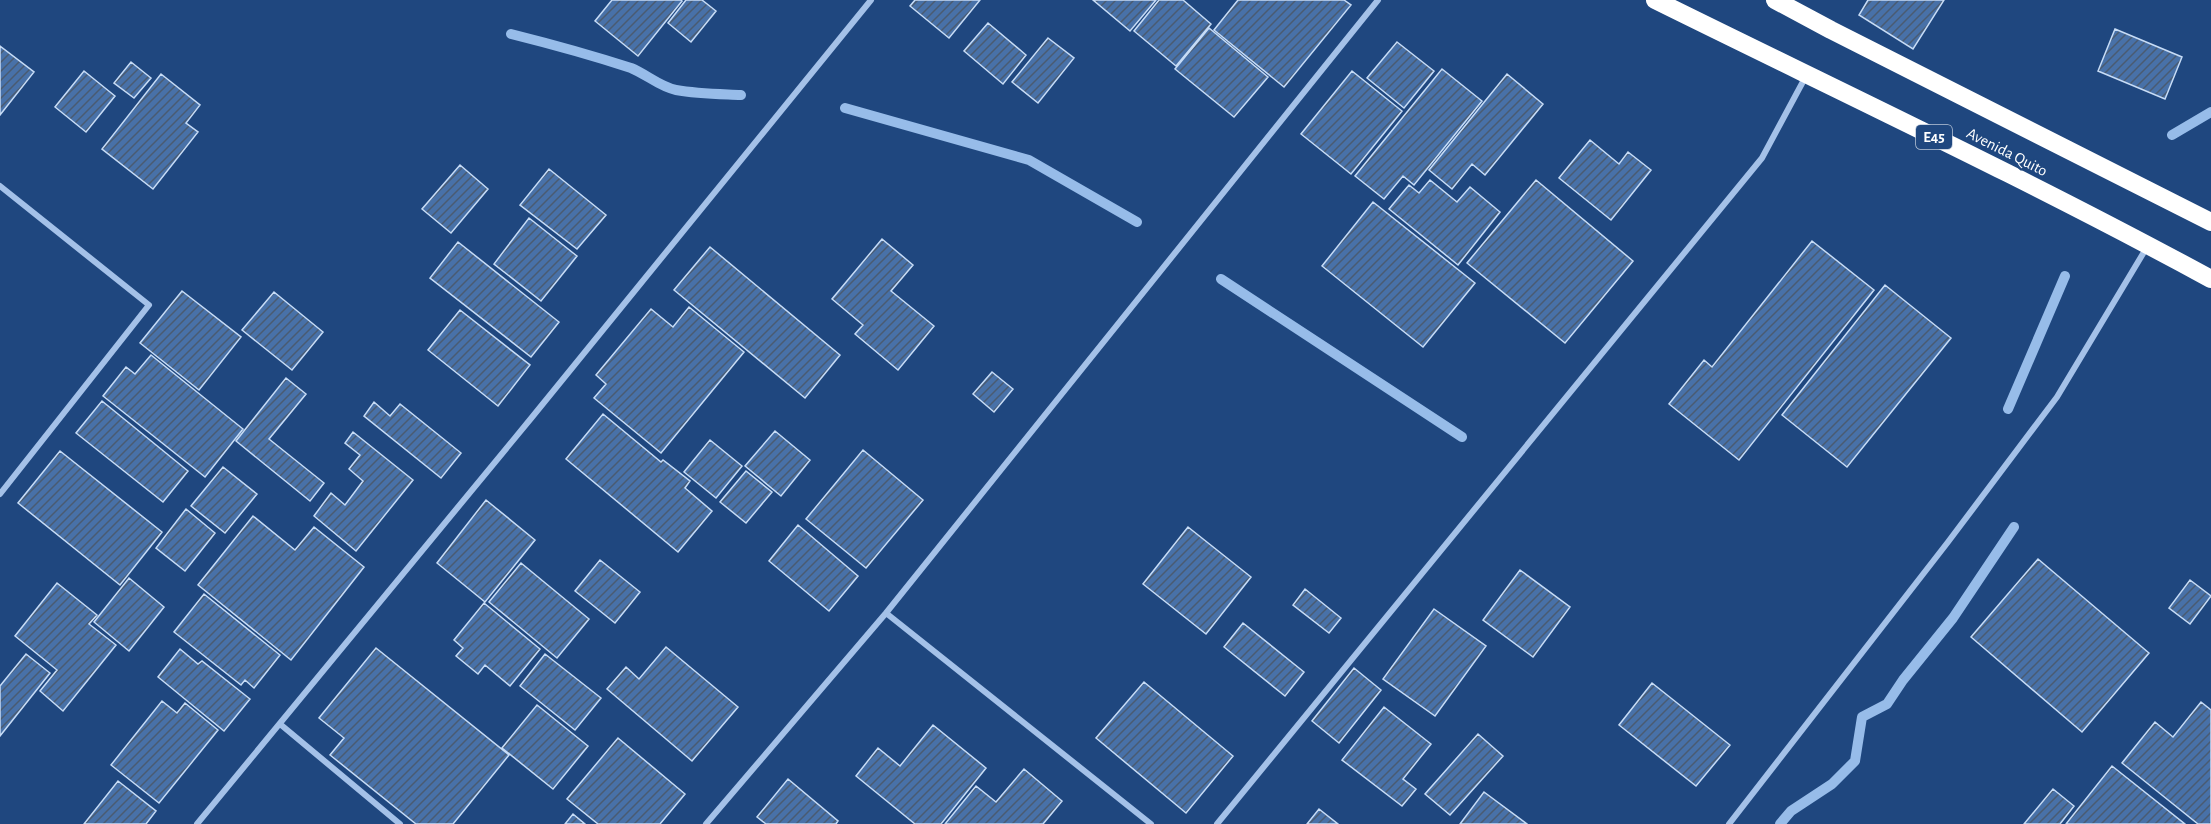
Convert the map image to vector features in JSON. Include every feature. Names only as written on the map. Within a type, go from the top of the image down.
[{"type":"highway","name":"Avenida Quito","points":[[1655,0],[2149,245],[2211,279]]},
{"type":"highway","name":"Avenida Quito","points":[[1775,0],[2211,222]]},
{"type":"street","points":[[197,824],[870,0]]},
{"type":"street","points":[[706,824],[886,613],[1378,0]]},
{"type":"street","points":[[1217,824],[1762,158],[1807,75]]},
{"type":"street","points":[[0,186],[149,305],[0,494]]},
{"type":"street","points":[[1729,824],[1948,542],[2057,397],[2149,245]]},
{"type":"street","points":[[886,613],[1151,824]]},
{"type":"street","points":[[280,724],[400,824]]},
{"type":"building","points":[[612,0],[682,1],[638,56],[595,21]]},
{"type":"building","points":[[686,0],[702,0],[716,11],[691,42],[668,23]]},
{"type":"building","points":[[915,0],[980,0],[949,38],[910,6]]},
{"type":"building","points":[[1093,0],[1156,0],[1130,31]]},
{"type":"building","points":[[1159,0],[1183,0],[1211,24],[1176,66],[1134,31]]},
{"type":"building","points":[[1238,0],[1344,0],[1351,5],[1284,87],[1214,30]]},
{"type":"building","points":[[1868,0],[1944,0],[1913,49],[1859,15]]},
{"type":"building","points":[[988,23],[1026,55],[1003,84],[964,51]]},
{"type":"building","points":[[1209,28],[1268,77],[1234,117],[1175,69]]},
{"type":"building","points":[[2115,29],[2182,57],[2165,99],[2098,71]]},
{"type":"building","points":[[1048,38],[1074,58],[1038,103],[1012,82]]},
{"type":"building","points":[[1397,42],[1434,71],[1404,108],[1367,78]]},
{"type":"building","points":[[0,46],[34,72],[0,115]]},
{"type":"building","points":[[131,62],[151,78],[134,98],[114,83]]},
{"type":"building","points":[[1442,69],[1482,101],[1414,185],[1403,176],[1384,199],[1355,176]]},
{"type":"building","points":[[84,71],[115,96],[86,132],[55,107]]},
{"type":"building","points":[[1352,71],[1402,111],[1351,174],[1301,134]]},
{"type":"building","points":[[161,74],[200,105],[186,123],[198,132],[153,189],[102,149]]},
{"type":"building","points":[[1507,74],[1543,104],[1485,175],[1472,164],[1452,189],[1429,170]]},
{"type":"building","points":[[1590,140],[1619,164],[1628,152],[1651,170],[1611,220],[1559,178]]},
{"type":"building","points":[[460,165],[488,189],[451,233],[422,209]]},
{"type":"building","points":[[549,169],[606,215],[577,249],[520,205]]},
{"type":"building","points":[[1430,180],[1457,202],[1470,187],[1500,212],[1458,265],[1389,209],[1409,185],[1419,193]]},
{"type":"building","points":[[1536,180],[1633,261],[1565,343],[1467,263]]},
{"type":"building","points":[[1373,202],[1475,283],[1423,347],[1322,266]]},
{"type":"building","points":[[529,218],[577,256],[541,301],[494,264]]},
{"type":"building","points":[[882,239],[913,265],[891,291],[934,326],[898,370],[855,334],[863,325],[832,299]]},
{"type":"building","points":[[1812,241],[1874,290],[1739,460],[1669,404],[1704,360],[1712,367]]},
{"type":"building","points":[[458,242],[559,322],[531,357],[430,278]]},
{"type":"building","points":[[710,247],[840,355],[805,398],[674,290]]},
{"type":"building","points":[[1885,285],[1951,338],[1847,467],[1782,415]]},
{"type":"building","points":[[182,291],[241,337],[199,390],[140,343]]},
{"type":"building","points":[[274,292],[323,332],[292,370],[242,330]]},
{"type":"building","points":[[689,307],[744,352],[661,453],[594,398],[606,384],[596,375],[651,309],[673,327]]},
{"type":"building","points":[[460,310],[530,365],[498,406],[428,350]]},
{"type":"building","points":[[151,355],[243,429],[205,477],[103,396],[126,367],[135,374]]},
{"type":"building","points":[[992,372],[1013,389],[994,412],[973,394]]},
{"type":"building","points":[[286,378],[306,394],[269,439],[324,483],[310,501],[236,441]]},
{"type":"building","points":[[102,401],[188,471],[163,502],[76,433]]},
{"type":"building","points":[[374,402],[390,416],[400,404],[461,453],[441,478],[364,416]]},
{"type":"building","points":[[603,414],[661,462],[663,460],[690,481],[685,488],[712,511],[678,552],[566,459]]},
{"type":"building","points":[[775,431],[810,460],[781,496],[745,466]]},
{"type":"building","points":[[353,432],[413,480],[356,551],[314,516],[331,493],[345,505],[363,481],[349,469],[360,455],[345,443]]},
{"type":"building","points":[[710,440],[742,466],[716,498],[684,472]]},
{"type":"building","points":[[863,450],[923,500],[866,568],[806,519]]},
{"type":"building","points":[[60,451],[162,532],[120,585],[18,503]]},
{"type":"building","points":[[223,467],[257,494],[225,533],[191,506]]},
{"type":"building","points":[[746,471],[772,492],[746,523],[720,502]]},
{"type":"building","points":[[486,500],[535,540],[485,602],[437,563]]},
{"type":"building","points":[[186,509],[215,533],[185,571],[156,548]]},
{"type":"building","points":[[253,516],[295,550],[314,527],[364,567],[291,660],[198,585]]},
{"type":"building","points":[[798,525],[858,576],[829,611],[769,561]]},
{"type":"building","points":[[1188,527],[1251,577],[1206,634],[1143,584]]},
{"type":"building","points":[[2038,559],[2149,653],[2082,732],[1971,637]]},
{"type":"building","points":[[600,560],[640,592],[615,623],[575,591]]},
{"type":"building","points":[[521,563],[589,619],[557,658],[489,602]]},
{"type":"building","points":[[1520,570],[1570,607],[1533,657],[1483,620]]},
{"type":"building","points":[[129,578],[164,607],[129,651],[94,622]]},
{"type":"building","points":[[2190,580],[2211,596],[2190,624],[2169,608]]},
{"type":"building","points":[[57,583],[97,615],[89,624],[116,645],[63,711],[40,691],[57,670],[15,636]]},
{"type":"building","points":[[1305,589],[1341,618],[1329,633],[1293,605]]},
{"type":"building","points":[[204,594],[280,655],[254,688],[245,680],[241,685],[174,632]]},
{"type":"building","points":[[484,603],[540,649],[510,686],[485,665],[478,674],[456,656],[463,648],[454,640]]},
{"type":"building","points":[[1434,609],[1486,646],[1435,716],[1383,679]]},
{"type":"building","points":[[1243,623],[1304,672],[1285,696],[1224,647]]},
{"type":"building","points":[[666,647],[738,707],[692,761],[607,689],[626,667],[639,679]]},
{"type":"building","points":[[376,648],[509,755],[453,824],[416,824],[330,755],[344,738],[319,718]]},
{"type":"building","points":[[180,649],[198,664],[202,661],[250,699],[224,731],[158,677]]},
{"type":"building","points":[[26,654],[50,673],[0,736],[0,686]]},
{"type":"building","points":[[545,654],[601,698],[575,730],[520,686]]},
{"type":"building","points":[[1354,668],[1381,690],[1339,743],[1312,721]]},
{"type":"building","points":[[1144,682],[1233,756],[1186,813],[1096,738]]},
{"type":"building","points":[[1652,683],[1730,745],[1696,786],[1619,725]]},
{"type":"building","points":[[162,701],[177,713],[185,703],[218,730],[159,803],[111,765]]},
{"type":"building","points":[[2201,702],[2211,710],[2211,824],[2198,824],[2122,763],[2155,722],[2173,737]]},
{"type":"building","points":[[537,705],[588,746],[553,789],[502,748]]},
{"type":"building","points":[[1384,707],[1431,744],[1403,779],[1416,789],[1402,806],[1342,760]]},
{"type":"building","points":[[933,725],[986,768],[941,824],[915,824],[856,776],[878,748],[900,766]]},
{"type":"building","points":[[1478,734],[1503,756],[1450,815],[1425,794]]},
{"type":"building","points":[[618,738],[685,794],[660,824],[598,824],[567,799]]},
{"type":"building","points":[[2112,766],[2185,824],[2066,824]]},
{"type":"building","points":[[1024,769],[1062,801],[1043,824],[945,824],[976,786],[996,802]]},
{"type":"building","points":[[788,779],[838,821],[836,824],[766,824],[757,817]]},
{"type":"building","points":[[118,781],[156,811],[146,824],[84,824]]},
{"type":"building","points":[[2053,789],[2074,806],[2060,824],[2024,824]]},
{"type":"building","points":[[1484,792],[1527,824],[1460,824]]},
{"type":"building","points":[[1319,809],[1338,824],[1307,824]]},
{"type":"building","points":[[573,814],[585,824],[565,824]]},
{"type":"waterway","points":[[511,34],[631,68],[676,90],[741,95]]},
{"type":"waterway","points":[[845,108],[1029,160],[1137,222]]},
{"type":"waterway","points":[[2172,135],[2211,112]]},
{"type":"waterway","points":[[2008,409],[2065,276]]},
{"type":"waterway","points":[[1221,279],[1462,437]]},
{"type":"waterway","points":[[1780,824],[1791,811],[1832,784],[1855,761],[1862,717],[1887,704],[1903,680],[1953,618],[2014,527]]}]
